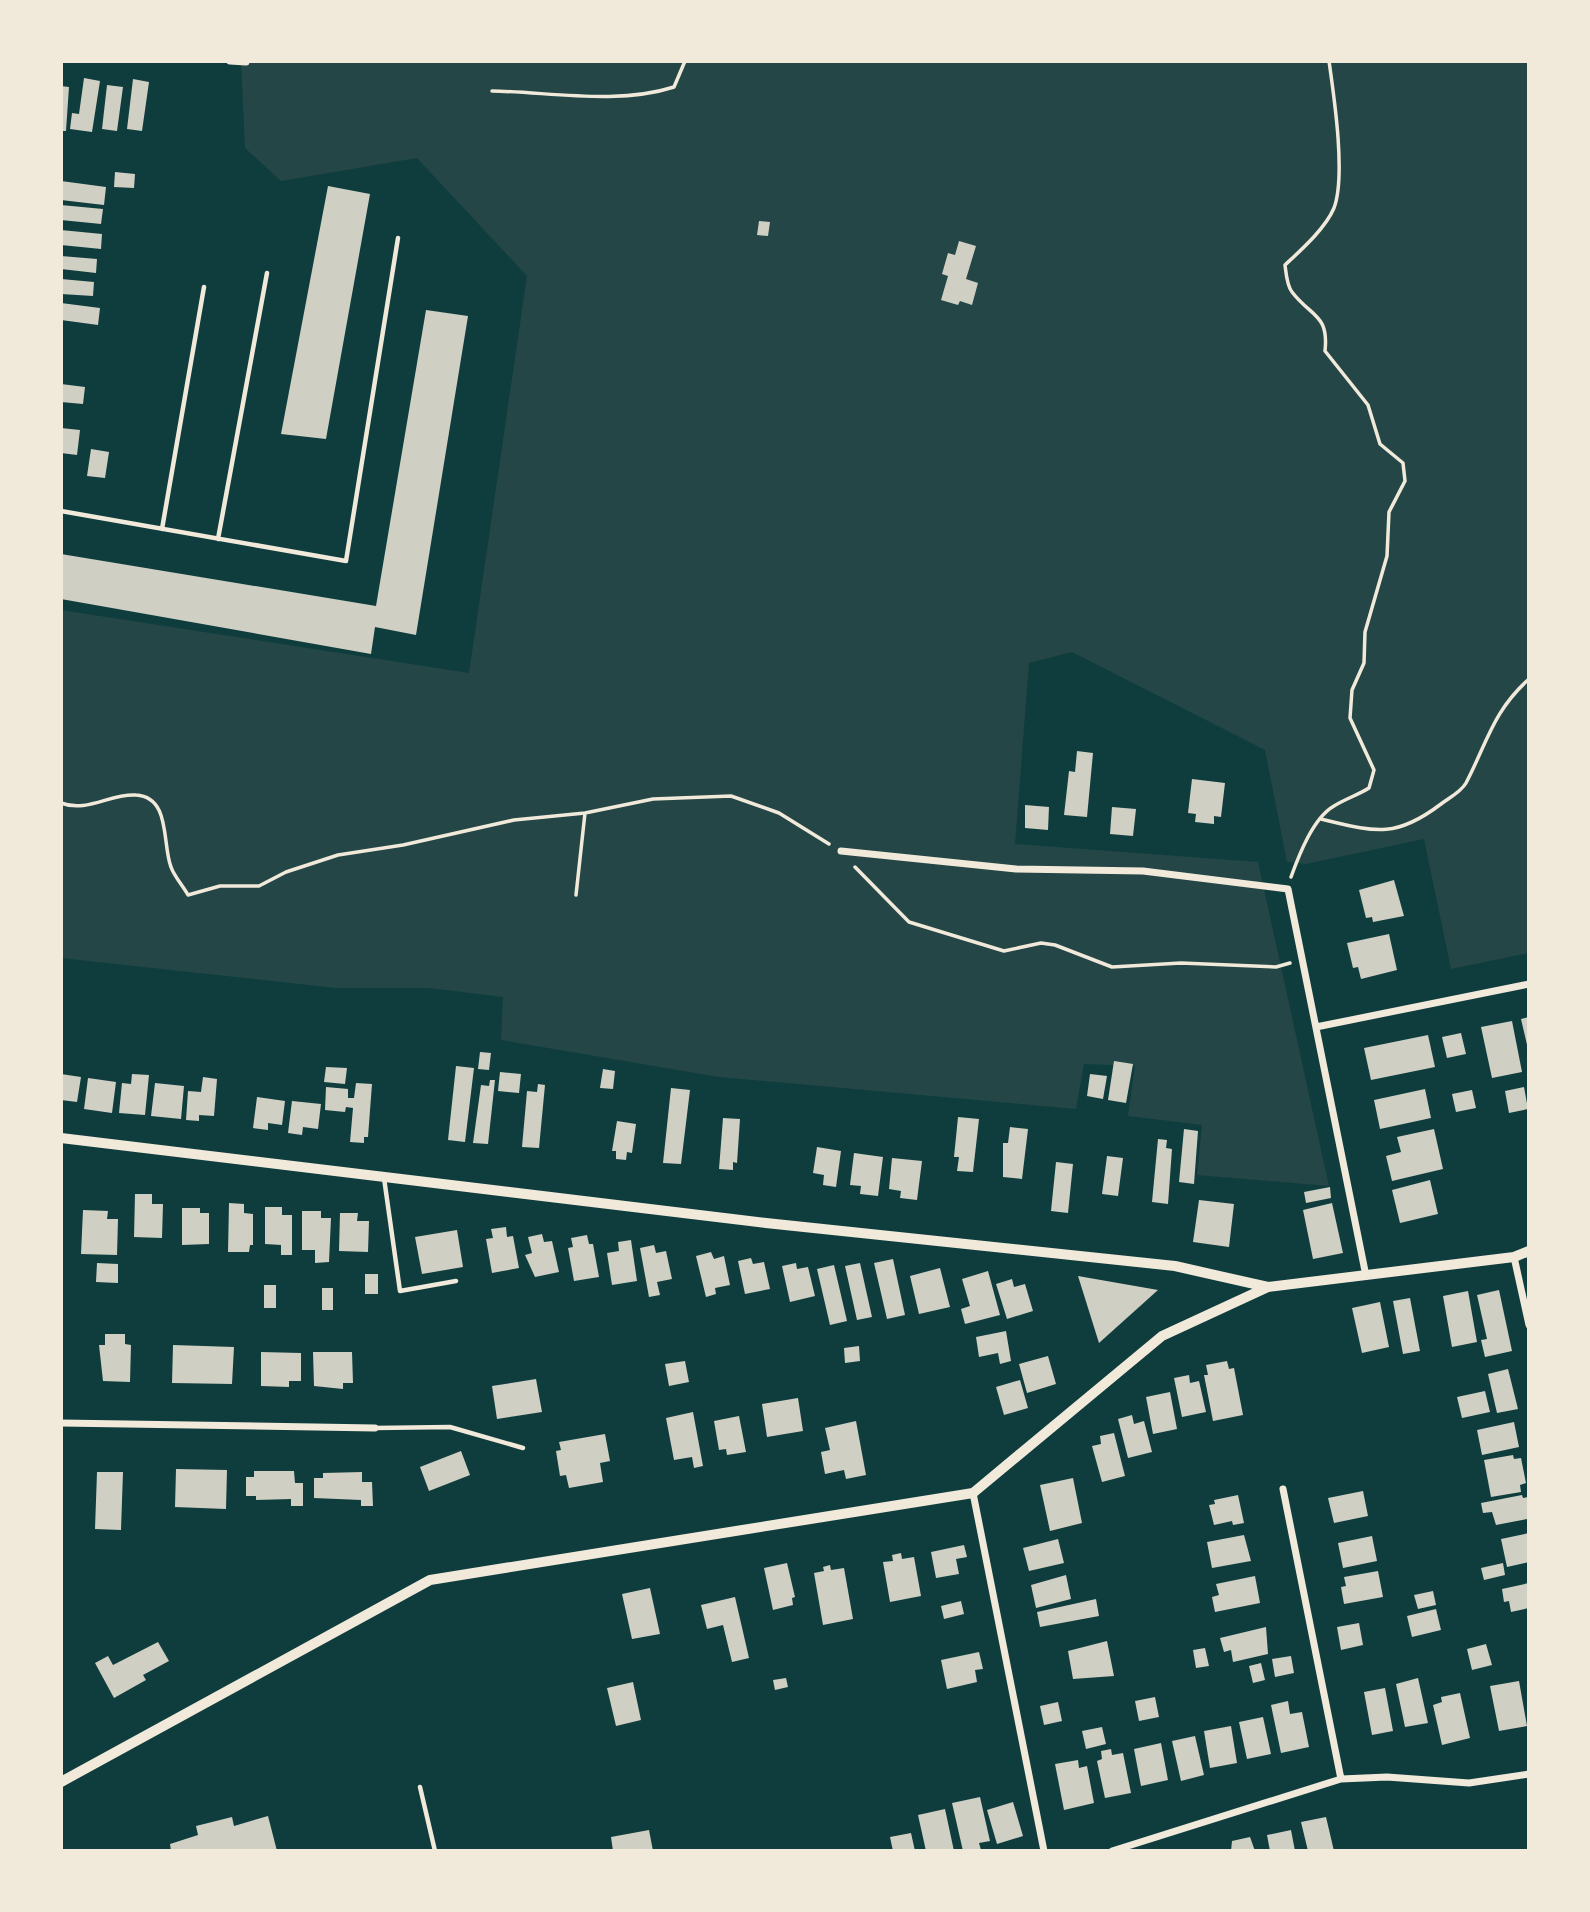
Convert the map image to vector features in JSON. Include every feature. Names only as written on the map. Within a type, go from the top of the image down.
[{"type":"street","points":[[230,61],[246,62]]},
{"type":"street","points":[[841,851],[1016,869],[1143,871],[1288,889],[1366,1276]]},
{"type":"street","points":[[1315,1027],[1529,984]]},
{"type":"street","points":[[61,1138],[766,1223],[1175,1266],[1268,1287]]},
{"type":"street","points":[[61,1783],[429,1580],[973,1493],[1162,1336],[1268,1287],[1514,1257],[1529,1251]]},
{"type":"street","points":[[1514,1257],[1529,1325]]},
{"type":"street","points":[[61,1423],[375,1428]]},
{"type":"street","points":[[1283,1489],[1341,1779]]},
{"type":"street","points":[[973,1493],[1044,1851]]},
{"type":"street","points":[[1112,1851],[1341,1779],[1387,1777],[1469,1783],[1529,1774]]},
{"type":"lane","points":[[61,510],[346,561],[398,237]]},
{"type":"lane","points":[[218,539],[267,273]]},
{"type":"lane","points":[[162,529],[204,287]]},
{"type":"lane","points":[[384,1177],[400,1291],[456,1281]]},
{"type":"lane","points":[[375,1428],[450,1427],[523,1448]]},
{"type":"lane","points":[[420,1787],[435,1851]]},
{"type":"path","points":[[492,90],[631,96],[655,93],[674,87],[685,61]]},
{"type":"path","points":[[1288,889],[1301,853],[1321,819],[1331,807],[1369,789],[1374,770],[1350,718],[1352,690],[1364,663],[1365,632],[1387,556],[1390,512],[1405,481],[1403,463],[1380,444],[1367,405],[1325,351],[1327,330],[1316,314],[1290,290],[1285,265],[1307,244],[1334,207],[1339,165],[1329,61]]},
{"type":"path","points":[[1321,819],[1377,832],[1418,822],[1464,786],[1508,697],[1529,679]]},
{"type":"path","points":[[61,803],[90,805],[136,795],[151,799],[161,813],[171,868],[188,894],[220,886],[259,886],[286,872],[338,855],[403,845],[514,820],[585,813],[653,799],[731,796],[779,813],[841,851],[879,895],[909,922],[1004,951],[1041,943],[1055,945],[1112,967],[1181,963],[1276,967],[1302,959]]},
{"type":"path","points":[[576,895],[585,813]]},
{"type":"shaded area","points":[[241,61],[1529,61],[1529,953],[1451,969],[1424,839],[1306,864],[1287,862],[1265,750],[1072,652],[1029,663],[1015,844],[1258,862],[1329,1186],[1197,1175],[1202,1125],[1128,1116],[1135,1066],[1084,1064],[1076,1109],[719,1077],[501,1040],[503,997],[430,988],[336,988],[61,958],[61,610],[469,673],[527,276],[417,158],[281,181],[245,148]]},
{"type":"building","points":[[84,78],[100,81],[92,132],[70,129],[72,113],[79,114]]},
{"type":"building","points":[[133,79],[149,82],[142,131],[127,129]]},
{"type":"building","points":[[107,85],[123,87],[117,131],[102,129]]},
{"type":"building","points":[[61,86],[69,87],[66,131],[61,131]]},
{"type":"building","points":[[115,172],[135,174],[134,188],[114,187]]},
{"type":"building","points":[[61,181],[106,187],[104,205],[61,200]]},
{"type":"building","points":[[328,186],[370,194],[326,439],[281,434]]},
{"type":"building","points":[[61,205],[103,209],[101,224],[61,220]]},
{"type":"building","points":[[759,221],[770,222],[768,236],[757,235]]},
{"type":"building","points":[[61,230],[102,234],[101,249],[61,245]]},
{"type":"building","points":[[959,241],[976,246],[966,279],[978,283],[972,305],[960,301],[958,305],[941,300],[948,276],[942,274],[948,253],[955,255]]},
{"type":"building","points":[[61,256],[97,259],[96,273],[61,269]]},
{"type":"building","points":[[61,279],[94,282],[93,296],[61,294]]},
{"type":"building","points":[[61,303],[100,308],[98,325],[61,320]]},
{"type":"building","points":[[426,310],[468,316],[416,635],[375,627],[371,654],[61,599],[61,554],[376,606]]},
{"type":"building","points":[[61,384],[85,387],[83,404],[61,402]]},
{"type":"building","points":[[61,428],[80,430],[77,455],[61,453]]},
{"type":"building","points":[[91,449],[109,452],[105,478],[87,476]]},
{"type":"building","points":[[1077,751],[1093,753],[1087,817],[1064,815],[1069,771],[1075,772]]},
{"type":"building","points":[[1192,779],[1225,783],[1221,817],[1214,816],[1214,824],[1195,822],[1196,814],[1188,813]]},
{"type":"building","points":[[1025,805],[1049,807],[1048,830],[1025,828]]},
{"type":"building","points":[[1112,807],[1136,809],[1133,836],[1110,834]]},
{"type":"building","points":[[1394,880],[1404,916],[1373,922],[1372,917],[1366,918],[1359,890]]},
{"type":"building","points":[[1389,934],[1397,970],[1361,979],[1358,967],[1353,968],[1347,943]]},
{"type":"building","points":[[1529,1017],[1529,1049],[1528,1049],[1521,1019]]},
{"type":"building","points":[[1512,1021],[1522,1072],[1492,1078],[1481,1027]]},
{"type":"building","points":[[1461,1033],[1466,1054],[1447,1058],[1442,1037]]},
{"type":"building","points":[[1428,1035],[1435,1067],[1371,1080],[1364,1048]]},
{"type":"building","points":[[480,1052],[491,1053],[489,1070],[478,1069]]},
{"type":"building","points":[[1114,1061],[1133,1064],[1126,1103],[1108,1100]]},
{"type":"building","points":[[456,1066],[474,1068],[465,1142],[448,1140]]},
{"type":"building","points":[[326,1067],[347,1068],[345,1084],[324,1082]]},
{"type":"building","points":[[603,1069],[615,1071],[613,1089],[600,1088]]},
{"type":"building","points":[[500,1072],[521,1074],[519,1093],[498,1091]]},
{"type":"building","points":[[61,1074],[81,1077],[77,1102],[61,1100]]},
{"type":"building","points":[[132,1074],[149,1075],[145,1115],[119,1113],[122,1083],[131,1084]]},
{"type":"building","points":[[1090,1074],[1107,1076],[1103,1099],[1087,1096]]},
{"type":"building","points":[[203,1077],[217,1079],[214,1116],[199,1115],[199,1121],[186,1120],[188,1091],[201,1092]]},
{"type":"building","points":[[88,1078],[116,1082],[112,1113],[84,1109]]},
{"type":"building","points":[[490,1080],[495,1080],[488,1144],[473,1143],[481,1085],[489,1086]]},
{"type":"building","points":[[155,1083],[184,1086],[181,1119],[151,1116]]},
{"type":"building","points":[[356,1083],[372,1084],[368,1137],[364,1137],[364,1143],[350,1142],[353,1108],[346,1107],[345,1112],[325,1110],[326,1087],[348,1089],[348,1098],[354,1098]]},
{"type":"building","points":[[538,1084],[545,1085],[539,1148],[522,1147],[527,1091],[537,1092]]},
{"type":"building","points":[[1524,1087],[1528,1109],[1509,1113],[1505,1091]]},
{"type":"building","points":[[671,1088],[690,1090],[681,1164],[663,1163]]},
{"type":"building","points":[[1425,1089],[1431,1118],[1380,1129],[1374,1100]]},
{"type":"building","points":[[1472,1090],[1476,1108],[1456,1112],[1452,1094]]},
{"type":"building","points":[[257,1097],[285,1101],[282,1125],[268,1123],[268,1130],[253,1128]]},
{"type":"building","points":[[292,1101],[321,1104],[318,1129],[303,1127],[302,1135],[288,1133]]},
{"type":"building","points":[[958,1117],[979,1119],[973,1172],[957,1171],[959,1157],[954,1157]]},
{"type":"building","points":[[723,1118],[740,1119],[737,1163],[733,1162],[733,1170],[719,1169]]},
{"type":"building","points":[[617,1121],[636,1124],[632,1153],[627,1152],[626,1160],[616,1159],[616,1151],[612,1151]]},
{"type":"building","points":[[1010,1127],[1028,1129],[1022,1179],[1003,1177],[1003,1143],[1008,1143]]},
{"type":"building","points":[[1184,1129],[1198,1131],[1194,1184],[1179,1182]]},
{"type":"building","points":[[1434,1129],[1443,1169],[1392,1181],[1386,1156],[1401,1152],[1397,1137]]},
{"type":"building","points":[[1158,1139],[1167,1140],[1166,1148],[1172,1149],[1168,1204],[1152,1202]]},
{"type":"building","points":[[817,1147],[841,1151],[836,1187],[823,1185],[824,1175],[813,1173]]},
{"type":"building","points":[[854,1153],[883,1157],[878,1196],[860,1194],[861,1186],[850,1185]]},
{"type":"building","points":[[1107,1156],[1123,1158],[1118,1196],[1102,1194]]},
{"type":"building","points":[[892,1158],[922,1161],[917,1200],[900,1198],[901,1191],[889,1189]]},
{"type":"building","points":[[1056,1162],[1073,1164],[1068,1213],[1051,1211]]},
{"type":"building","points":[[1430,1180],[1438,1214],[1400,1223],[1392,1190]]},
{"type":"building","points":[[1330,1187],[1331,1198],[1306,1203],[1304,1192]]},
{"type":"building","points":[[135,1194],[152,1194],[152,1204],[163,1204],[162,1238],[134,1237]]},
{"type":"building","points":[[1199,1200],[1234,1204],[1229,1247],[1193,1242]]},
{"type":"building","points":[[229,1203],[244,1204],[244,1213],[253,1214],[253,1245],[250,1245],[249,1252],[228,1252]]},
{"type":"building","points":[[1332,1203],[1343,1253],[1313,1259],[1303,1210]]},
{"type":"building","points":[[265,1207],[282,1207],[282,1215],[292,1215],[292,1255],[281,1255],[281,1245],[265,1244]]},
{"type":"building","points":[[182,1208],[200,1208],[200,1213],[209,1213],[209,1244],[182,1245]]},
{"type":"building","points":[[83,1210],[108,1211],[107,1219],[118,1219],[117,1255],[81,1254]]},
{"type":"building","points":[[302,1211],[321,1211],[321,1218],[331,1218],[329,1262],[315,1263],[315,1250],[302,1250]]},
{"type":"building","points":[[340,1213],[358,1213],[357,1221],[369,1221],[368,1252],[339,1251]]},
{"type":"building","points":[[506,1227],[507,1237],[513,1236],[519,1268],[492,1273],[486,1239],[493,1238],[491,1229]]},
{"type":"building","points":[[457,1230],[463,1267],[422,1274],[415,1237]]},
{"type":"building","points":[[542,1234],[544,1242],[552,1241],[559,1272],[535,1277],[525,1255],[532,1253],[528,1237]]},
{"type":"building","points":[[587,1235],[589,1244],[593,1244],[599,1277],[574,1281],[568,1248],[573,1247],[571,1238]]},
{"type":"building","points":[[631,1240],[637,1281],[612,1285],[607,1253],[619,1251],[618,1242]]},
{"type":"building","points":[[654,1245],[656,1253],[666,1251],[672,1279],[657,1282],[660,1295],[649,1297],[640,1248]]},
{"type":"building","points":[[711,1252],[714,1259],[724,1256],[730,1285],[715,1288],[716,1294],[706,1297],[696,1256]]},
{"type":"building","points":[[751,1258],[753,1264],[764,1262],[770,1289],[745,1294],[738,1261]]},
{"type":"building","points":[[893,1259],[905,1315],[887,1319],[874,1263]]},
{"type":"building","points":[[97,1263],[118,1264],[118,1283],[96,1282]]},
{"type":"building","points":[[796,1263],[797,1269],[808,1267],[815,1296],[790,1302],[782,1266]]},
{"type":"building","points":[[860,1263],[872,1317],[857,1320],[845,1266]]},
{"type":"building","points":[[834,1265],[847,1321],[830,1325],[817,1269]]},
{"type":"building","points":[[940,1268],[950,1307],[919,1314],[910,1276]]},
{"type":"building","points":[[988,1271],[1000,1315],[965,1324],[961,1309],[970,1306],[962,1279]]},
{"type":"building","points":[[365,1274],[378,1274],[378,1294],[365,1294]]},
{"type":"building","points":[[1078,1276],[1158,1290],[1099,1343]]},
{"type":"building","points":[[1012,1279],[1014,1287],[1025,1284],[1033,1311],[1007,1319],[996,1284]]},
{"type":"building","points":[[264,1285],[276,1285],[276,1308],[264,1308]]},
{"type":"building","points":[[322,1288],[333,1288],[333,1310],[322,1310]]},
{"type":"building","points":[[1499,1290],[1512,1351],[1485,1357],[1481,1340],[1487,1339],[1477,1295]]},
{"type":"building","points":[[1468,1291],[1477,1342],[1452,1347],[1443,1296]]},
{"type":"building","points":[[1410,1298],[1420,1351],[1403,1354],[1393,1301]]},
{"type":"building","points":[[1380,1302],[1389,1347],[1362,1353],[1352,1308]]},
{"type":"building","points":[[1006,1331],[1011,1361],[1000,1364],[998,1353],[979,1357],[976,1337]]},
{"type":"building","points":[[105,1334],[125,1334],[125,1344],[131,1345],[130,1382],[103,1381],[99,1345],[105,1345]]},
{"type":"building","points":[[173,1345],[234,1347],[232,1384],[172,1383]]},
{"type":"building","points":[[859,1346],[860,1361],[845,1363],[844,1348]]},
{"type":"building","points":[[261,1352],[301,1353],[301,1381],[289,1381],[289,1387],[261,1386]]},
{"type":"building","points":[[313,1352],[352,1352],[353,1383],[343,1383],[343,1389],[314,1386]]},
{"type":"building","points":[[1048,1356],[1056,1384],[1027,1393],[1019,1364]]},
{"type":"building","points":[[685,1361],[689,1382],[669,1386],[665,1364]]},
{"type":"building","points":[[1227,1361],[1229,1369],[1234,1368],[1243,1415],[1213,1421],[1204,1375],[1208,1375],[1206,1365]]},
{"type":"building","points":[[1508,1369],[1518,1409],[1497,1413],[1488,1374]]},
{"type":"building","points":[[1189,1375],[1190,1383],[1199,1381],[1206,1412],[1182,1417],[1174,1378]]},
{"type":"building","points":[[536,1379],[542,1412],[497,1419],[492,1386]]},
{"type":"building","points":[[1020,1380],[1028,1408],[1004,1415],[996,1387]]},
{"type":"building","points":[[1485,1391],[1490,1412],[1462,1418],[1457,1397]]},
{"type":"building","points":[[1170,1392],[1177,1429],[1153,1434],[1146,1397]]},
{"type":"building","points":[[798,1398],[803,1431],[767,1437],[762,1404]]},
{"type":"building","points":[[693,1412],[703,1466],[694,1468],[692,1457],[674,1460],[666,1418]]},
{"type":"building","points":[[1132,1415],[1134,1424],[1144,1421],[1152,1452],[1128,1458],[1118,1419]]},
{"type":"building","points":[[739,1416],[746,1452],[727,1455],[726,1449],[719,1450],[714,1421]]},
{"type":"building","points":[[856,1421],[866,1475],[846,1479],[844,1470],[825,1474],[821,1452],[830,1450],[825,1428]]},
{"type":"building","points":[[1514,1422],[1519,1447],[1482,1455],[1477,1430]]},
{"type":"building","points":[[1114,1433],[1125,1476],[1102,1482],[1092,1446],[1101,1444],[1100,1436]]},
{"type":"building","points":[[605,1434],[610,1461],[600,1463],[603,1482],[569,1488],[566,1475],[560,1476],[556,1451],[561,1450],[559,1442]]},
{"type":"building","points":[[461,1451],[470,1475],[429,1491],[420,1467]]},
{"type":"building","points":[[1513,1455],[1514,1459],[1521,1458],[1526,1483],[1520,1485],[1521,1492],[1491,1497],[1484,1460]]},
{"type":"building","points":[[176,1469],[227,1470],[226,1509],[175,1507]]},
{"type":"building","points":[[254,1471],[294,1471],[295,1483],[303,1483],[303,1506],[291,1506],[291,1499],[256,1500],[256,1496],[246,1496],[246,1477],[254,1477]]},
{"type":"building","points":[[97,1472],[123,1472],[121,1530],[95,1529]]},
{"type":"building","points":[[362,1472],[362,1482],[372,1482],[373,1506],[361,1506],[361,1500],[314,1498],[314,1478],[323,1478],[323,1473]]},
{"type":"building","points":[[1073,1478],[1082,1523],[1050,1531],[1040,1485]]},
{"type":"building","points":[[1363,1491],[1368,1516],[1334,1523],[1328,1498]]},
{"type":"building","points":[[1238,1495],[1244,1523],[1233,1525],[1232,1521],[1214,1525],[1209,1505],[1215,1504],[1214,1500]]},
{"type":"building","points":[[1522,1495],[1523,1498],[1528,1497],[1527,1519],[1496,1525],[1492,1512],[1483,1513],[1481,1503]]},
{"type":"building","points":[[1529,1533],[1529,1562],[1507,1567],[1501,1539]]},
{"type":"building","points":[[1244,1535],[1251,1561],[1212,1568],[1207,1542]]},
{"type":"building","points":[[1372,1536],[1377,1561],[1343,1568],[1338,1543]]},
{"type":"building","points":[[1058,1539],[1064,1563],[1029,1571],[1023,1548]]},
{"type":"building","points":[[964,1545],[967,1557],[956,1559],[959,1574],[936,1578],[931,1552]]},
{"type":"building","points":[[901,1553],[902,1559],[914,1557],[921,1596],[890,1602],[883,1562],[893,1561],[892,1555]]},
{"type":"building","points":[[787,1563],[795,1597],[792,1598],[793,1605],[773,1610],[764,1568]]},
{"type":"building","points":[[1503,1563],[1505,1575],[1484,1580],[1481,1568]]},
{"type":"building","points":[[830,1565],[831,1570],[844,1568],[853,1619],[823,1625],[814,1573],[824,1571],[823,1567]]},
{"type":"building","points":[[1378,1571],[1383,1597],[1344,1604],[1341,1587],[1346,1586],[1344,1577]]},
{"type":"building","points":[[1066,1575],[1071,1599],[1036,1608],[1031,1585]]},
{"type":"building","points":[[1255,1576],[1260,1603],[1215,1612],[1212,1597],[1219,1595],[1216,1584]]},
{"type":"building","points":[[1529,1583],[1529,1608],[1511,1612],[1509,1601],[1504,1602],[1502,1589]]},
{"type":"building","points":[[650,1588],[660,1634],[632,1639],[622,1594]]},
{"type":"building","points":[[1433,1591],[1436,1605],[1418,1609],[1414,1595]]},
{"type":"building","points":[[735,1597],[749,1658],[732,1662],[723,1625],[707,1629],[701,1605]]},
{"type":"building","points":[[1096,1599],[1099,1616],[1040,1627],[1037,1612]]},
{"type":"building","points":[[961,1601],[964,1614],[944,1619],[941,1606]]},
{"type":"building","points":[[1436,1609],[1441,1630],[1412,1637],[1407,1616]]},
{"type":"building","points":[[1359,1623],[1363,1645],[1341,1650],[1337,1627]]},
{"type":"building","points":[[1266,1627],[1268,1654],[1233,1662],[1231,1650],[1224,1652],[1220,1638]]},
{"type":"building","points":[[1107,1641],[1114,1676],[1073,1679],[1068,1651]]},
{"type":"building","points":[[158,1642],[169,1661],[143,1675],[146,1680],[114,1698],[95,1663],[108,1656],[113,1665]]},
{"type":"building","points":[[1486,1644],[1492,1665],[1472,1670],[1467,1649]]},
{"type":"building","points":[[1205,1648],[1209,1666],[1196,1668],[1193,1650]]},
{"type":"building","points":[[979,1652],[983,1669],[975,1670],[977,1682],[947,1689],[941,1660]]},
{"type":"building","points":[[1291,1656],[1294,1673],[1275,1677],[1272,1659]]},
{"type":"building","points":[[1261,1663],[1265,1680],[1253,1683],[1249,1666]]},
{"type":"building","points":[[786,1678],[788,1687],[775,1690],[773,1680]]},
{"type":"building","points":[[1418,1678],[1428,1723],[1405,1727],[1396,1684]]},
{"type":"building","points":[[1519,1681],[1527,1726],[1499,1731],[1490,1686]]},
{"type":"building","points":[[633,1682],[641,1720],[616,1726],[607,1688]]},
{"type":"building","points":[[1385,1688],[1393,1731],[1372,1735],[1364,1692]]},
{"type":"building","points":[[1460,1693],[1470,1738],[1442,1745],[1433,1705],[1442,1702],[1441,1697]]},
{"type":"building","points":[[1155,1697],[1159,1717],[1139,1721],[1135,1701]]},
{"type":"building","points":[[1288,1701],[1290,1714],[1302,1712],[1309,1747],[1281,1753],[1271,1705]]},
{"type":"building","points":[[1058,1702],[1062,1721],[1044,1725],[1040,1706]]},
{"type":"building","points":[[1263,1717],[1271,1754],[1247,1759],[1239,1722]]},
{"type":"building","points":[[1231,1726],[1237,1763],[1210,1768],[1204,1731]]},
{"type":"building","points":[[1102,1727],[1106,1744],[1086,1749],[1082,1731]]},
{"type":"building","points":[[1195,1736],[1204,1775],[1181,1781],[1172,1741]]},
{"type":"building","points":[[1161,1743],[1168,1780],[1141,1786],[1134,1749]]},
{"type":"building","points":[[1111,1749],[1112,1755],[1123,1753],[1131,1793],[1105,1798],[1097,1761],[1102,1759],[1101,1751]]},
{"type":"building","points":[[1078,1760],[1079,1768],[1087,1766],[1094,1803],[1064,1810],[1055,1764]]},
{"type":"building","points":[[980,1797],[990,1841],[979,1843],[981,1850],[963,1851],[952,1803]]},
{"type":"building","points":[[1013,1802],[1023,1836],[997,1844],[987,1810]]},
{"type":"building","points":[[945,1809],[954,1851],[926,1851],[918,1815]]},
{"type":"building","points":[[268,1816],[277,1851],[171,1851],[170,1844],[198,1835],[196,1826],[232,1817],[234,1826]]},
{"type":"building","points":[[1326,1817],[1334,1851],[1308,1851],[1301,1822]]},
{"type":"building","points":[[649,1830],[653,1851],[613,1851],[611,1837]]},
{"type":"building","points":[[1291,1830],[1295,1851],[1270,1851],[1267,1835]]},
{"type":"building","points":[[911,1833],[915,1851],[893,1851],[890,1837]]},
{"type":"building","points":[[1250,1837],[1255,1851],[1231,1851],[1232,1841]]}]
